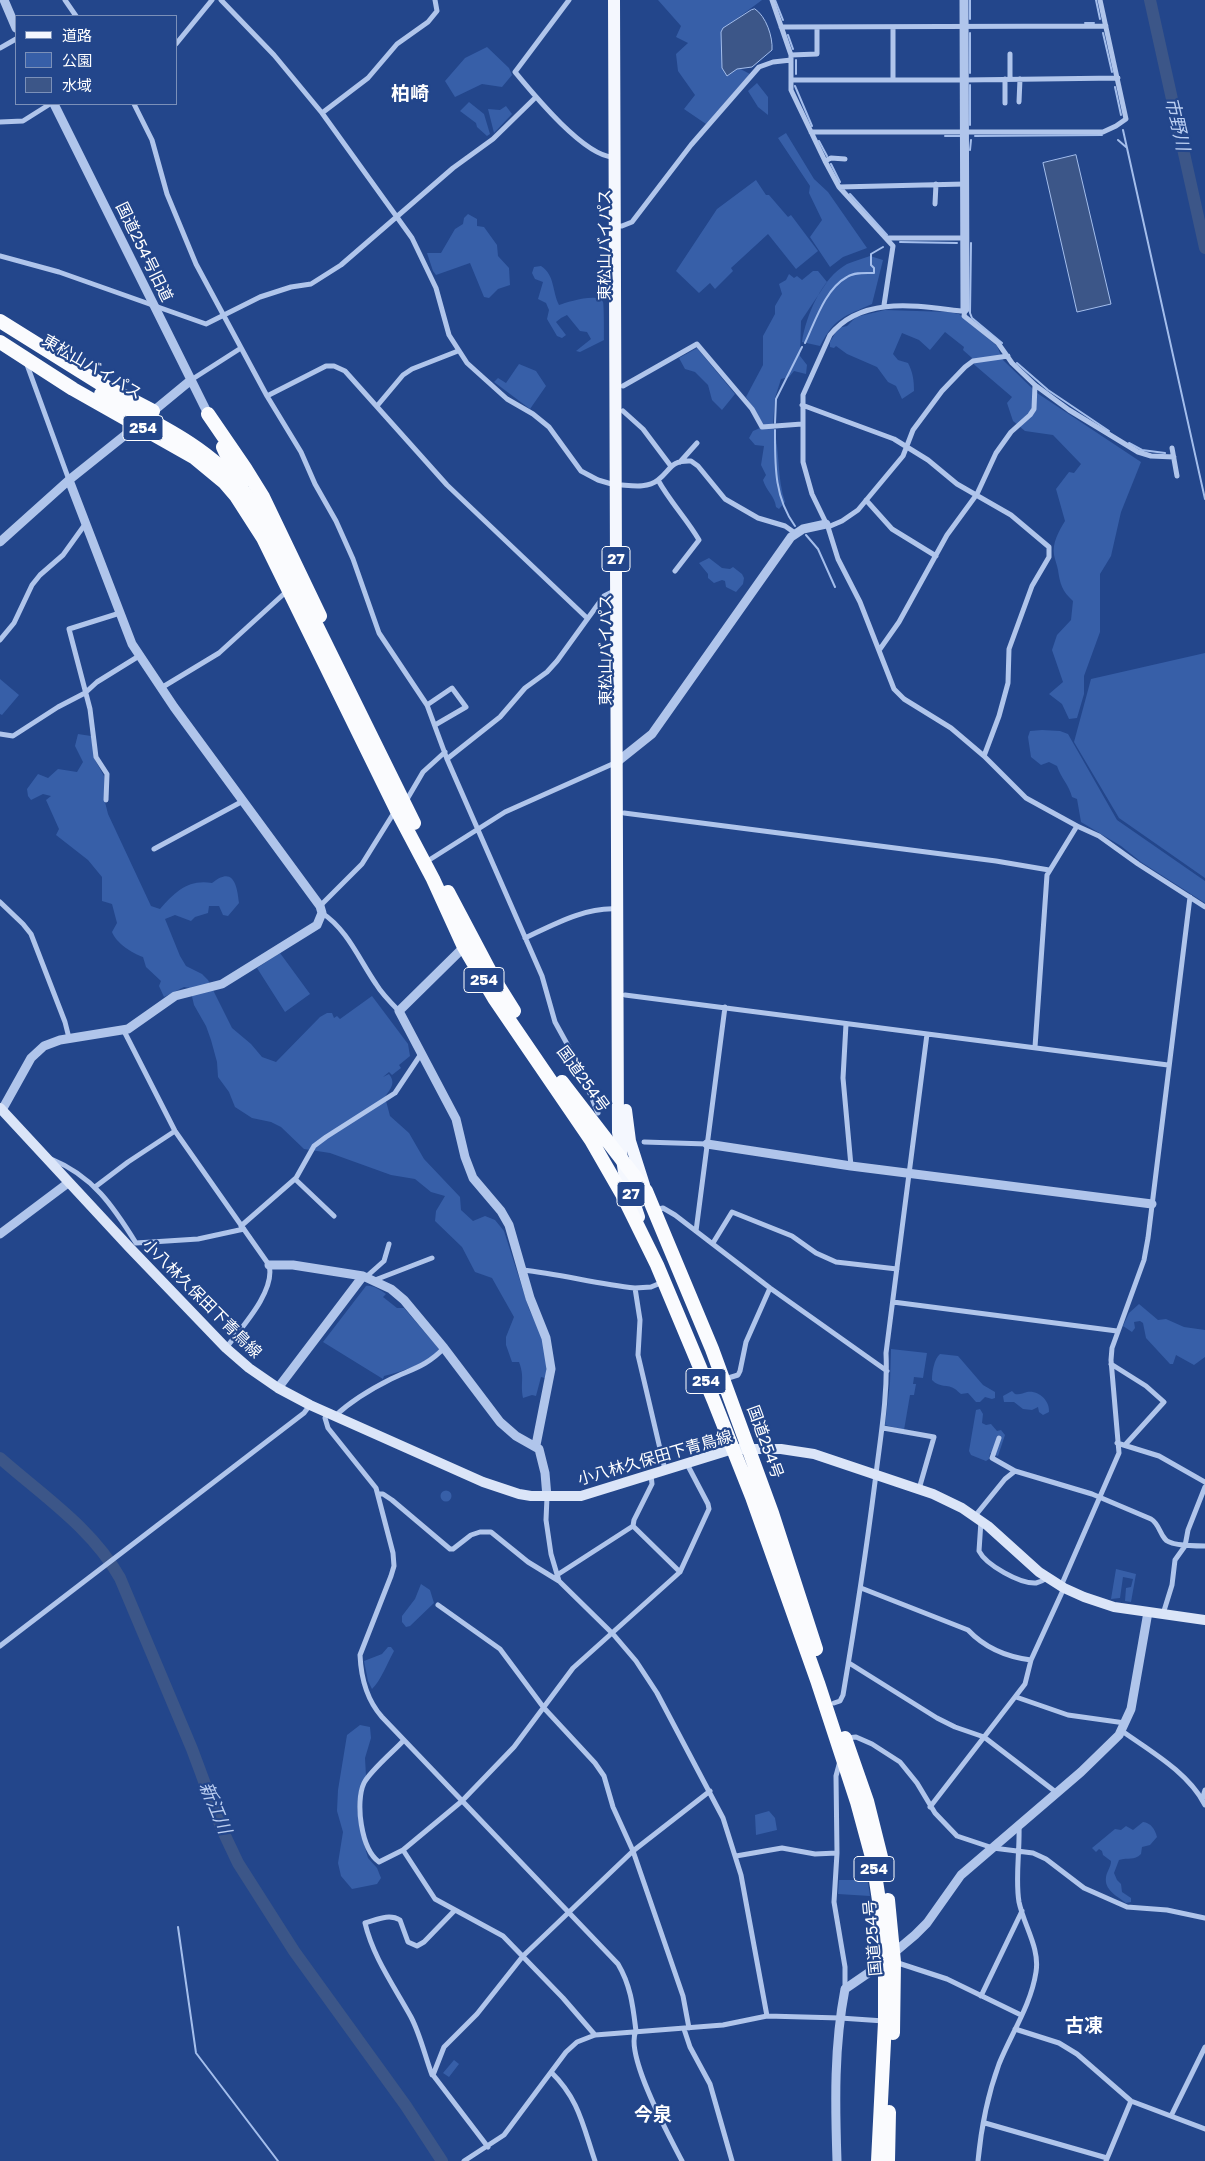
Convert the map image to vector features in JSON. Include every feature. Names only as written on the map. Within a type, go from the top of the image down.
[{"type":"highway","points":[[0,321],[93,379],[153,412]]},
{"type":"highway","name":"東松山バイパス","points":[[0,332],[101,394],[198,449],[244,490],[258,511],[308,608],[400,806]]},
{"type":"highway","name":"東松山バイパス","points":[[0,342],[25,359],[195,458],[224,482],[236,496],[263,538],[400,806]]},
{"type":"highway","points":[[208,414],[259,492],[304,583],[390,760],[400,806]]},
{"type":"highway","points":[[208,414],[263,538]]},
{"type":"highway","points":[[246,499],[250,491],[259,492]]},
{"type":"highway","points":[[288,590],[292,593],[299,593],[304,583]]},
{"type":"highway","name":"国道254号","points":[[400,806],[428,861],[494,979],[572,1096],[594,1134],[657,1265],[733,1449],[801,1632],[858,1802],[871,1854],[891,1958],[885,2022],[878,2161]]},
{"type":"highway","name":"国道254号","points":[[428,861],[464,947],[494,998],[594,1134],[613,1139],[621,1159],[646,1191],[723,1379],[781,1539],[867,1801],[886,1880],[895,2012],[888,2161]]},
{"type":"main road","name":"東松山バイパス","points":[[614,0],[614,157],[619,226],[623,386],[617,590],[620,760],[624,813],[625,995],[622,1119]]},
{"type":"main road","name":"東松山バイパス","points":[[622,0],[619,226],[620,760],[618,909],[622,1119]]},
{"type":"main road","name":"小八林久保田下青鳥線","points":[[1,1109],[68,1183],[132,1245],[226,1348],[250,1368],[278,1388],[310,1406],[482,1482],[519,1494],[547,1497],[588,1494],[733,1449],[781,1449],[814,1454],[946,1500],[978,1518],[1032,1567],[1062,1587],[1114,1607],[1205,1620]]},
{"type":"main road","points":[[594,1134],[612,1130],[622,1119]]},
{"type":"main road","name":"27","points":[[613,1139],[622,1119]]},
{"type":"main road","name":"27","points":[[622,1119],[646,1191]]},
{"type":"main road","name":"27","points":[[621,1159],[637,1211],[657,1265]]},
{"type":"street","points":[[4,0],[15,26]]},
{"type":"street","points":[[65,0],[75,15]]},
{"type":"street","points":[[178,42],[212,0]]},
{"type":"street","points":[[221,0],[274,55],[322,113],[412,238],[436,288],[450,335],[467,363],[511,402],[533,414],[549,427],[581,471],[598,480],[619,485],[643,486],[658,480],[670,465],[687,461],[695,463],[725,499],[758,518],[785,526],[795,533]]},
{"type":"street","points":[[322,113],[368,78],[397,44],[428,22],[436,11],[435,0]]},
{"type":"street","points":[[569,0],[515,72],[536,97],[586,147],[605,157],[614,157]]},
{"type":"street","points":[[772,0],[791,57],[791,90],[825,161],[839,187],[893,246],[894,251],[884,305]]},
{"type":"street","points":[[964,0],[964,316],[998,343],[1018,370],[1069,410],[1138,452],[1151,456],[1174,457]]},
{"type":"street","points":[[811,132],[1103,132],[1126,119],[1100,0]]},
{"type":"street","points":[[781,27],[1106,26]]},
{"type":"street","points":[[619,226],[632,222],[690,146],[755,72],[766,64],[791,57],[817,54],[817,27]]},
{"type":"street","points":[[893,27],[893,80]]},
{"type":"street","points":[[0,48],[15,40]]},
{"type":"street","points":[[1005,103],[1010,54]]},
{"type":"street","points":[[791,80],[1118,78]]},
{"type":"street","points":[[1019,102],[1020,79]]},
{"type":"street","points":[[0,256],[59,272],[206,324],[260,297],[291,287],[311,284],[341,265],[453,168],[493,139],[536,97]]},
{"type":"street","points":[[0,122],[22,121],[50,105]]},
{"type":"street","name":"国道254号旧道","points":[[52,105],[208,414]]},
{"type":"street","points":[[134,105],[152,140],[167,194],[192,256],[267,396],[301,452],[314,484],[336,521],[353,558],[378,633],[426,705],[447,759],[542,976],[556,1022],[577,1062],[598,1113]]},
{"type":"street","points":[[825,161],[831,158],[845,159]]},
{"type":"street","points":[[935,204],[936,184]]},
{"type":"street","points":[[839,187],[965,184]]},
{"type":"street","points":[[886,238],[965,238]]},
{"type":"street","points":[[965,309],[962,311],[884,305],[859,314],[837,326],[824,347],[806,386],[802,405],[803,462],[806,480],[827,525],[838,559],[860,602],[880,649],[888,677],[898,695],[950,728],[984,756],[1026,798],[1099,836],[1205,907]]},
{"type":"street","points":[[623,386],[698,344],[752,409],[762,427],[802,424]]},
{"type":"street","points":[[0,542],[69,480],[191,380],[241,348]]},
{"type":"street","points":[[377,406],[403,376],[412,369],[458,351]]},
{"type":"street","points":[[428,861],[505,812],[620,760],[652,734],[795,533],[803,529],[827,525],[851,516],[902,456],[913,430],[942,391],[965,367],[973,361],[1008,356]]},
{"type":"street","points":[[25,359],[132,644],[321,910],[332,919],[363,962],[376,985],[399,1011],[421,1054],[440,1085],[456,1119],[465,1157],[473,1178],[501,1211],[509,1224],[530,1298],[546,1338],[551,1369],[536,1445]]},
{"type":"street","points":[[267,396],[321,368],[334,366],[345,371],[447,485],[587,618]]},
{"type":"street","points":[[880,649],[899,622],[947,535],[977,494],[996,452],[1011,432],[1030,416],[1034,409],[1035,385]]},
{"type":"street","points":[[802,405],[894,439],[928,460],[952,480],[1011,515],[1047,545],[1050,553],[1032,586],[1009,649],[1008,683],[999,716],[984,756]]},
{"type":"street","points":[[623,412],[643,429],[670,465]]},
{"type":"street","points":[[680,462],[697,443]]},
{"type":"street","points":[[1172,448],[1177,476]]},
{"type":"street","points":[[658,480],[667,497],[686,520],[699,540],[675,571]]},
{"type":"street","points":[[866,500],[892,529],[936,556]]},
{"type":"street","points":[[0,640],[14,623],[32,585],[40,575],[63,555],[87,522]]},
{"type":"street","points":[[162,688],[219,653],[288,590]]},
{"type":"street","points":[[447,759],[500,717],[525,688],[547,672],[569,646],[604,596],[617,590]]},
{"type":"street","points":[[106,800],[107,774],[96,758],[94,728],[69,629],[120,613]]},
{"type":"street","points":[[0,734],[13,736],[47,713],[85,693],[97,682],[140,656]]},
{"type":"street","points":[[426,705],[452,688],[466,707],[435,725]]},
{"type":"street","points":[[1,1109],[31,1058],[44,1046],[69,1038],[124,1030],[175,996],[222,984],[317,925],[321,910],[362,864],[423,772],[445,752]]},
{"type":"street","points":[[154,849],[243,801]]},
{"type":"street","points":[[624,813],[996,861],[1049,870]]},
{"type":"street","points":[[1035,1047],[1047,875],[1077,826]]},
{"type":"street","points":[[930,1807],[1025,1684],[1031,1660],[1119,1453],[1111,1364],[1112,1348],[1144,1260],[1190,898]]},
{"type":"street","points":[[0,902],[31,934],[65,1022],[69,1038]]},
{"type":"street","points":[[525,938],[562,920],[588,913],[618,909]]},
{"type":"street","points":[[399,1011],[464,947]]},
{"type":"street","points":[[625,995],[1168,1065]]},
{"type":"street","points":[[696,1231],[725,1007]]},
{"type":"street","points":[[846,1024],[843,1078],[851,1166]]},
{"type":"street","points":[[124,1030],[175,1132],[269,1265],[267,1289],[226,1348]]},
{"type":"street","points":[[834,1703],[840,1700],[843,1695],[861,1588],[883,1428],[887,1371],[886,1353],[927,1034]]},
{"type":"street","points":[[44,1156],[71,1167],[95,1187],[120,1216],[132,1245],[198,1240],[242,1228],[295,1179],[314,1146],[326,1136],[395,1093],[421,1054]]},
{"type":"street","points":[[95,1187],[128,1162],[175,1132]]},
{"type":"street","points":[[644,1142],[707,1144],[851,1166],[1152,1204]]},
{"type":"street","points":[[295,1179],[334,1216]]},
{"type":"street","points":[[0,1234],[68,1183]]},
{"type":"street","points":[[654,1210],[663,1208],[770,1288],[887,1371]]},
{"type":"street","points":[[713,1244],[732,1212],[792,1236],[816,1253],[836,1262],[897,1269]]},
{"type":"street","points":[[278,1388],[364,1276],[384,1261],[389,1244]]},
{"type":"street","points":[[375,1280],[432,1258]]},
{"type":"street","points":[[269,1265],[292,1265],[364,1276],[391,1289],[404,1300],[444,1348],[500,1422],[522,1439],[536,1445],[542,1455],[547,1497],[546,1520],[551,1554],[559,1581]]},
{"type":"street","points":[[521,1270],[553,1273],[612,1286],[635,1288],[664,1282]]},
{"type":"street","points":[[635,1288],[640,1320],[638,1355],[665,1470]]},
{"type":"street","points":[[723,1379],[738,1375],[746,1342],[770,1288]]},
{"type":"street","points":[[893,1302],[1117,1331]]},
{"type":"street","points":[[444,1348],[424,1365],[381,1384],[325,1418],[328,1428],[373,1483],[378,1494],[394,1553],[394,1566],[360,1655],[366,1693],[374,1708],[618,1964],[626,1978],[632,1996],[636,2031],[634,2036],[639,2064],[651,2101],[682,2161]]},
{"type":"street","points":[[1111,1364],[1146,1386],[1164,1402],[1125,1445]]},
{"type":"street","points":[[0,1646],[276,1435],[310,1406]]},
{"type":"street","points":[[883,1428],[934,1436],[919,1490]]},
{"type":"street","points":[[999,1438],[992,1458],[1015,1471],[1099,1497],[1151,1519],[1155,1522],[1166,1541],[1185,1546],[1205,1546]]},
{"type":"street","points":[[1117,1443],[1159,1456],[1205,1482]]},
{"type":"street","points":[[404,1740],[365,1780],[360,1802],[368,1852],[379,1862],[403,1850],[462,1801],[514,1747],[573,1668],[680,1572],[709,1509],[687,1463]]},
{"type":"street","points":[[1015,1471],[1005,1479],[978,1518],[979,1551],[988,1562],[1026,1582],[1036,1583],[1048,1578]]},
{"type":"street","points":[[557,1575],[633,1526],[634,1520],[652,1484],[651,1475]]},
{"type":"street","points":[[1163,1614],[1172,1585],[1175,1560],[1185,1546],[1188,1530],[1205,1487]]},
{"type":"street","points":[[378,1494],[384,1494],[392,1500],[450,1549],[453,1549],[470,1535],[480,1532],[491,1532],[528,1562],[559,1581],[613,1634],[636,1661],[656,1691],[710,1791],[722,1818],[736,1856],[749,1910],[767,2016]]},
{"type":"street","points":[[633,1526],[680,1572]]},
{"type":"street","points":[[861,1588],[968,1630],[979,1642],[1011,1658],[1031,1660]]},
{"type":"street","points":[[438,1605],[500,1650],[544,1708],[595,1763],[604,1776],[613,1807],[633,1851],[683,1996],[686,2029],[690,2047],[710,2084],[732,2161]]},
{"type":"street","points":[[845,1989],[891,1958],[927,1923],[955,1882],[1111,1744],[1124,1727],[1134,1696],[1148,1612]]},
{"type":"street","points":[[849,1663],[954,1727],[984,1737],[1057,1793]]},
{"type":"street","points":[[1016,1697],[1068,1715],[1124,1727],[1178,1773],[1204,1802]]},
{"type":"street","points":[[846,1739],[856,1737],[866,1741],[900,1762],[914,1778],[930,1807],[957,1836],[993,1848],[1033,1853],[1046,1859],[1084,1888],[1127,1907],[1168,1910],[1205,1918]]},
{"type":"street","points":[[838,2161],[835,2090],[840,2018],[845,1989],[845,1967],[834,1902],[837,1853],[836,1776],[842,1757]]},
{"type":"street","points":[[1204,1802],[1205,1790]]},
{"type":"street","points":[[432,2075],[444,2047],[477,2014],[523,1956],[633,1851],[710,1791]]},
{"type":"street","points":[[978,2161],[999,2065],[1022,2015],[1034,1982],[1037,1961],[1019,1897],[1019,1826]]},
{"type":"street","points":[[736,1856],[782,1848],[815,1854],[837,1853]]},
{"type":"street","points":[[403,1850],[435,1899],[495,1931],[523,1956],[590,2027],[595,2035]]},
{"type":"street","points":[[455,1910],[418,1946],[408,1942],[400,1920],[397,1918],[387,1917],[365,1923],[369,1940],[412,2018],[432,2075],[488,2147]]},
{"type":"street","points":[[981,1996],[1022,1911]]},
{"type":"street","points":[[891,1958],[948,1979],[1022,2015]]},
{"type":"street","points":[[464,2161],[504,2135],[566,2052],[577,2042],[595,2035],[686,2029],[744,2022],[767,2016],[840,2018],[885,2022]]},
{"type":"street","points":[[1015,2029],[1058,2043],[1077,2054],[1131,2101],[1205,2130]]},
{"type":"street","points":[[1171,2116],[1205,2047]]},
{"type":"street","points":[[552,2072],[562,2082],[576,2103],[595,2161]]},
{"type":"street","points":[[985,2123],[1106,2159],[1131,2101]]},
{"type":"green space","points":[[658,0],[762,0],[727,26],[721,45],[729,63],[750,74],[706,124],[684,109],[695,95],[678,71],[676,54],[688,43],[676,37],[681,26]]},
{"type":"green space","points":[[487,47],[509,68],[512,75],[502,87],[482,84],[455,97],[445,81],[465,58]]},
{"type":"green space","points":[[757,83],[768,97],[768,115],[758,107],[748,91]]},
{"type":"green space","points":[[469,102],[484,114],[490,134],[487,136],[477,127],[476,123],[460,111]]},
{"type":"green space","points":[[506,106],[512,114],[494,133],[488,109],[500,110]]},
{"type":"green space","points":[[786,133],[814,179],[828,192],[867,248],[843,257],[830,267],[810,237],[822,220],[809,193],[810,186],[778,138]]},
{"type":"green space","points":[[756,180],[766,195],[769,195],[788,217],[791,215],[818,251],[796,269],[768,234],[731,268],[733,271],[715,289],[710,283],[699,293],[676,271],[717,209]]},
{"type":"green space","points":[[468,214],[477,219],[477,226],[484,227],[497,245],[498,256],[509,268],[510,285],[498,289],[489,298],[484,297],[470,263],[436,275],[427,253],[441,253],[455,229],[463,224],[464,218]]},
{"type":"green space","points":[[870,256],[883,260],[872,304],[847,315],[836,323],[820,346],[802,342],[811,309],[830,278],[847,264]]},
{"type":"green space","points":[[541,266],[549,274],[559,305],[589,298],[600,299],[603,302],[604,340],[580,352],[576,351],[591,339],[587,332],[580,331],[567,315],[556,322],[566,335],[562,338],[557,336],[547,319],[549,310],[546,303],[538,299],[543,282],[535,279],[532,273],[534,267]]},
{"type":"green space","points":[[813,271],[818,271],[827,282],[801,321],[800,356],[807,365],[806,374],[794,371],[789,377],[781,379],[775,398],[773,425],[764,425],[746,397],[763,365],[763,336],[775,314],[775,306],[782,294],[779,284],[786,280],[789,274],[794,278],[797,276],[802,280]]},
{"type":"green space","points":[[885,310],[959,314],[997,346],[1003,360],[1037,393],[1141,462],[1121,512],[1111,556],[1100,574],[1100,632],[1084,676],[1084,694],[1077,718],[1069,719],[1062,704],[1049,694],[1063,682],[1052,650],[1057,635],[1071,620],[1073,601],[1062,587],[1054,555],[1055,542],[1065,521],[1056,489],[1069,472],[1074,473],[1081,464],[1053,435],[1025,431],[1013,421],[1007,403],[1012,397],[970,361],[972,358],[963,350],[964,347],[945,332],[930,350],[919,340],[902,333],[893,354],[898,360],[908,363],[913,377],[914,391],[902,399],[896,386],[888,382],[877,367],[847,354],[836,346],[834,348],[830,347],[830,342],[838,328],[847,326],[856,317]]},
{"type":"green space","points":[[697,348],[735,394],[722,410],[712,400],[708,385],[695,372],[685,369],[679,358]]},
{"type":"green space","points":[[519,364],[536,371],[546,386],[530,409],[494,382],[498,378],[506,383]]},
{"type":"green space","points":[[760,428],[774,428],[782,493],[785,502],[779,509],[776,507],[763,480],[766,475],[761,465],[764,446],[755,445],[749,438],[753,431]]},
{"type":"green space","points":[[709,558],[722,568],[730,569],[733,567],[742,574],[744,578],[743,584],[736,592],[726,587],[725,581],[722,580],[714,583],[708,578],[708,574],[699,563]]},
{"type":"green space","points":[[1205,653],[1205,878],[1119,818],[1074,742],[1091,679]]},
{"type":"green space","points":[[0,679],[19,695],[2,715],[0,714]]},
{"type":"green space","points":[[1030,731],[1060,731],[1068,734],[1117,820],[1205,881],[1205,903],[1141,862],[1121,846],[1081,822],[1077,799],[1072,797],[1057,766],[1049,762],[1041,765],[1031,757],[1028,737]]},
{"type":"green space","points":[[78,734],[91,736],[95,760],[104,776],[105,802],[108,814],[151,906],[160,909],[177,892],[189,885],[203,882],[212,883],[225,876],[233,879],[239,903],[228,916],[223,915],[219,906],[209,906],[208,913],[195,917],[191,921],[175,915],[165,919],[186,966],[202,974],[208,980],[232,1028],[251,1044],[262,1057],[276,1062],[320,1017],[327,1013],[332,1013],[334,1018],[337,1016],[340,1019],[372,996],[408,1044],[410,1056],[399,1065],[401,1068],[392,1075],[389,1072],[383,1077],[389,1074],[392,1080],[392,1086],[385,1097],[390,1116],[409,1133],[424,1159],[460,1197],[461,1210],[473,1221],[485,1216],[495,1220],[504,1231],[529,1309],[545,1343],[547,1374],[545,1378],[541,1377],[536,1396],[532,1395],[523,1398],[521,1367],[519,1362],[512,1362],[506,1345],[506,1337],[514,1317],[492,1278],[475,1272],[462,1247],[435,1221],[436,1211],[445,1196],[431,1192],[415,1179],[391,1175],[330,1153],[304,1149],[281,1127],[271,1122],[252,1118],[235,1107],[229,1092],[218,1077],[217,1062],[211,1040],[206,1026],[194,1005],[190,988],[184,987],[164,997],[159,986],[161,981],[146,967],[143,957],[125,947],[114,936],[112,932],[117,923],[112,904],[102,901],[102,877],[88,860],[56,835],[59,829],[46,800],[51,796],[43,794],[31,800],[28,796],[27,789],[38,774],[48,778],[58,769],[77,772],[83,762],[75,746]]},
{"type":"green space","points":[[280,953],[310,994],[285,1012],[257,968]]},
{"type":"green space","points":[[366,1286],[379,1289],[386,1294],[383,1297],[397,1308],[404,1308],[440,1350],[420,1363],[384,1376],[383,1379],[323,1342]]},
{"type":"green space","points":[[1139,1304],[1158,1320],[1166,1319],[1184,1327],[1205,1330],[1205,1357],[1194,1365],[1176,1355],[1173,1364],[1170,1364],[1146,1338],[1143,1323],[1140,1321],[1134,1322],[1135,1328],[1132,1332],[1123,1326],[1129,1313]]},
{"type":"green space","points":[[891,1349],[927,1353],[923,1378],[914,1377],[913,1384],[916,1384],[914,1395],[910,1395],[904,1430],[885,1425],[890,1383]]},
{"type":"green space","points":[[940,1354],[958,1356],[983,1385],[995,1392],[995,1398],[985,1397],[980,1402],[976,1402],[968,1393],[961,1394],[956,1389],[941,1385],[932,1380],[936,1359]]},
{"type":"green space","points":[[1012,1391],[1015,1394],[1036,1393],[1046,1400],[1049,1412],[1043,1415],[1039,1412],[1038,1407],[1032,1410],[1023,1409],[1014,1402],[1004,1402],[1003,1396]]},
{"type":"green space","points":[[980,1409],[983,1414],[982,1423],[986,1425],[991,1424],[997,1431],[1001,1430],[1005,1435],[998,1456],[990,1453],[989,1459],[986,1461],[971,1455],[969,1451],[976,1410]]},
{"type":"green space","points":[[446,1490],[452,1496],[446,1502],[440,1496]]},
{"type":"green space","points":[[1116,1569],[1136,1574],[1131,1602],[1125,1601],[1126,1588],[1131,1587],[1133,1579],[1123,1577],[1120,1598],[1111,1599]]},
{"type":"green space","points":[[421,1584],[430,1590],[434,1603],[410,1626],[406,1627],[402,1622],[402,1616],[415,1599]]},
{"type":"green space","points":[[388,1647],[391,1647],[394,1651],[381,1677],[372,1689],[368,1681],[364,1661],[382,1654]]},
{"type":"green space","points":[[360,1725],[370,1727],[371,1738],[365,1758],[366,1776],[359,1791],[357,1806],[360,1830],[368,1858],[377,1868],[381,1878],[377,1884],[352,1889],[341,1876],[338,1863],[343,1832],[337,1811],[338,1790],[347,1735]]},
{"type":"green space","points":[[769,1811],[775,1818],[777,1830],[756,1835],[755,1815]]},
{"type":"green space","points":[[1143,1822],[1152,1827],[1157,1837],[1150,1845],[1142,1847],[1141,1854],[1138,1856],[1119,1860],[1114,1873],[1121,1884],[1122,1892],[1131,1898],[1131,1902],[1126,1903],[1107,1886],[1106,1877],[1111,1861],[1103,1855],[1102,1851],[1099,1849],[1096,1852],[1092,1848],[1115,1829],[1121,1830],[1126,1826],[1133,1830]]},
{"type":"green space","points":[[867,1876],[870,1896],[838,1894],[839,1880],[854,1880]]},
{"type":"green space","points":[[454,2060],[459,2064],[449,2077],[443,2073]]},
{"type":"water","points":[[755,9],[768,27],[772,50],[752,67],[737,69],[727,76],[722,68],[721,32],[723,28]]},
{"type":"water","points":[[1076,155],[1111,304],[1077,312],[1043,163]]},
{"type":"waterway","points":[[775,0],[783,20]]},
{"type":"waterway","points":[[970,0],[970,19]]},
{"type":"waterway","points":[[1096,0],[1100,19]]},
{"type":"waterway","name":"市野川","points":[[1150,0],[1205,248]]},
{"type":"waterway","points":[[1085,23],[1094,23]]},
{"type":"waterway","points":[[970,33],[970,73]]},
{"type":"waterway","points":[[1103,33],[1112,72]]},
{"type":"waterway","points":[[788,35],[793,49]]},
{"type":"waterway","points":[[796,60],[796,74]]},
{"type":"waterway","points":[[970,85],[970,125]]},
{"type":"waterway","points":[[795,86],[812,126]]},
{"type":"waterway","points":[[1115,87],[1121,115]]},
{"type":"waterway","points":[[1123,130],[1205,499]]},
{"type":"waterway","points":[[975,136],[1102,135]]},
{"type":"waterway","points":[[945,136],[960,136]]},
{"type":"waterway","points":[[970,150],[971,140]]},
{"type":"waterway","points":[[1118,140],[1126,147]]},
{"type":"waterway","points":[[819,141],[827,156]]},
{"type":"waterway","points":[[831,164],[840,182]]},
{"type":"waterway","points":[[850,194],[887,235]]},
{"type":"waterway","points":[[900,242],[957,243]]},
{"type":"waterway","points":[[971,243],[970,313],[972,318],[1002,343]]},
{"type":"waterway","points":[[805,343],[833,289],[839,282],[850,275],[874,273],[874,268],[871,265],[871,254],[883,247]]},
{"type":"waterway","points":[[775,423],[776,399],[802,347]]},
{"type":"waterway","points":[[1017,363],[1048,390],[1109,431]]},
{"type":"waterway","points":[[775,430],[779,492],[788,515],[795,526]]},
{"type":"waterway","points":[[1129,443],[1142,450],[1165,453]]},
{"type":"waterway","points":[[806,535],[818,549],[835,587]]},
{"type":"waterway","name":"新江川","points":[[0,1458],[65,1513],[109,1560],[120,1578],[192,1749],[221,1827],[238,1863],[294,1951],[406,2106],[442,2161]]},
{"type":"waterway","points":[[178,1927],[196,2053],[278,2161]]},
{"type":"district","name":"柏崎","points":[[410,94]]},
{"type":"district","name":"古凍","points":[[1084,2026]]},
{"type":"district","name":"今泉","points":[[653,2115]]}]
